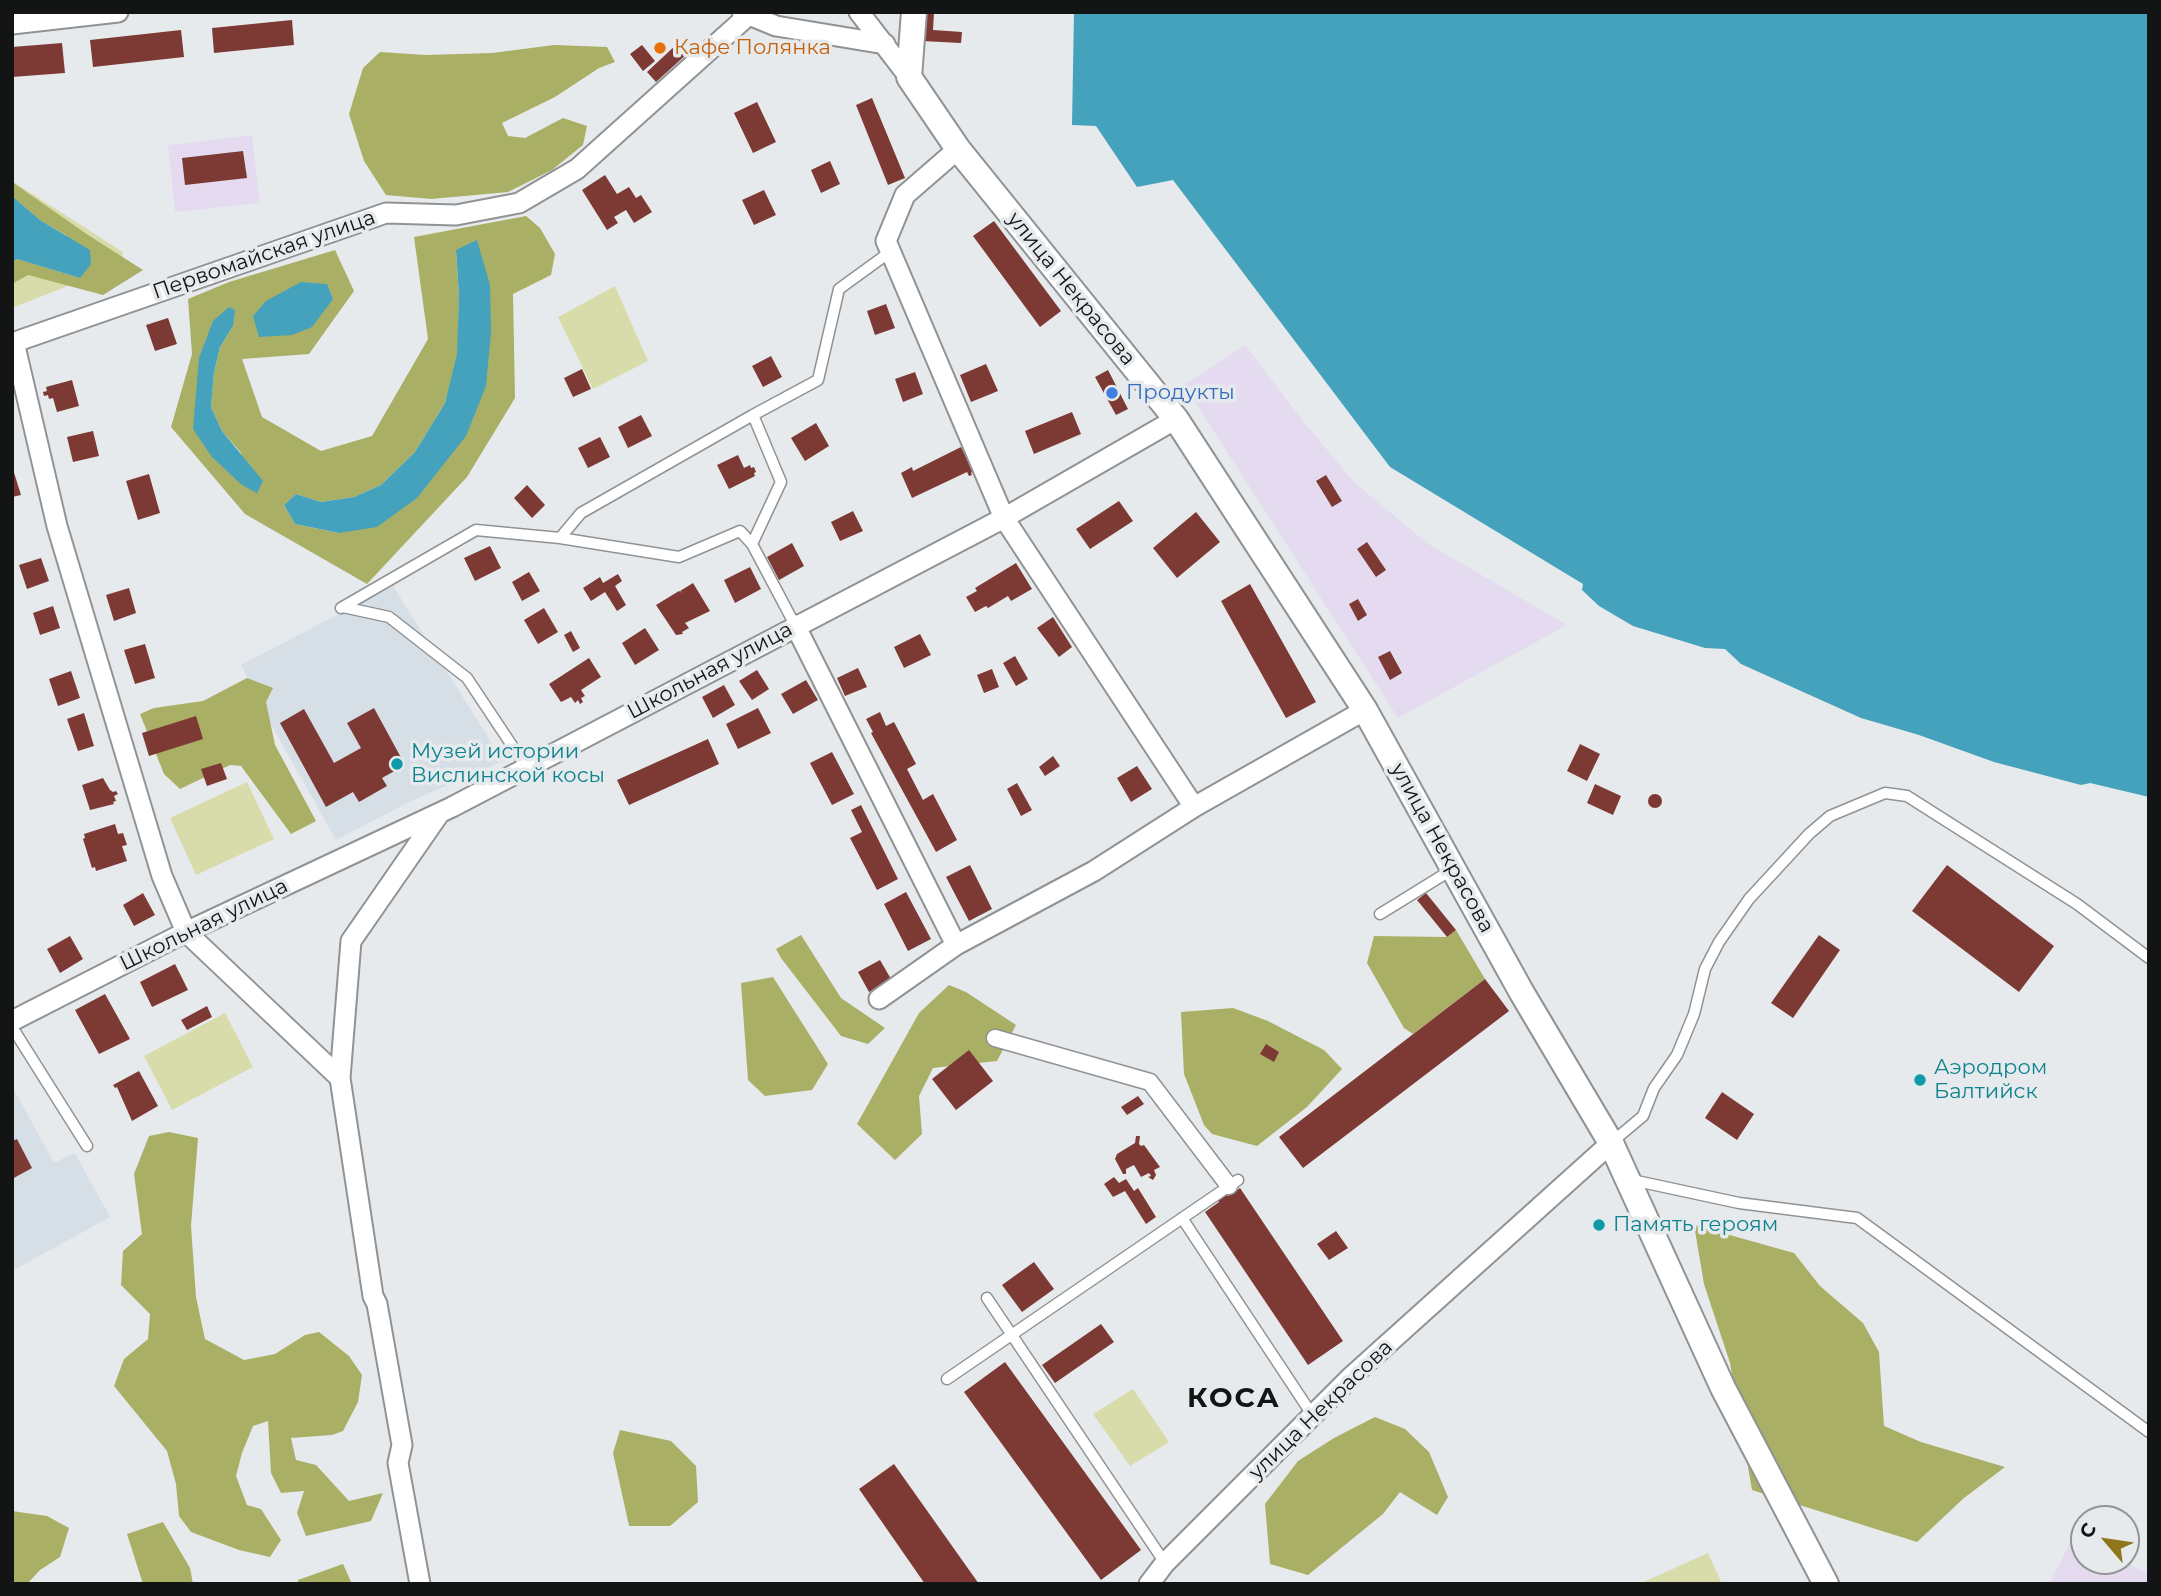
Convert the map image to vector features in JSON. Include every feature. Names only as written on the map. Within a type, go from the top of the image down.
[{"type":"street","points":[[12,24],[118,12]]},
{"type":"street","name":"улица Некрасова","points":[[859,12],[909,77],[958,149],[1176,419],[1365,710],[1534,1014],[1611,1143],[1352,1377],[1166,1563],[1149,1584]]},
{"type":"street","points":[[909,77],[914,12]]},
{"type":"street","points":[[747,14],[776,26],[885,44]]},
{"type":"street","name":"Первомайская улица","points":[[186,932],[162,876],[57,526],[13,343],[386,213],[456,215],[519,203],[577,169],[747,14]]},
{"type":"street","points":[[958,149],[905,195],[886,241],[1004,518],[1194,807]]},
{"type":"street","name":"Школьная улица","points":[[12,1021],[186,932],[440,813],[1004,518],[1176,419]]},
{"type":"street","points":[[795,625],[956,945]]},
{"type":"street","points":[[879,999],[956,945],[1094,871],[1194,807],[1365,710]]},
{"type":"street","points":[[420,1584],[398,1463],[402,1445],[377,1304],[373,1296],[340,1079],[351,941],[440,813]]},
{"type":"street","points":[[186,932],[340,1079]]},
{"type":"street","points":[[995,1038],[1150,1083],[1233,1183]]},
{"type":"street","points":[[1611,1143],[1723,1388],[1826,1584]]},
{"type":"lane","points":[[560,538],[582,513],[818,380],[839,289],[890,252]]},
{"type":"lane","points":[[752,544],[781,482],[753,415]]},
{"type":"lane","points":[[527,768],[467,678],[389,617],[342,608],[476,530],[560,538],[679,557],[740,531],[752,544],[795,625]]},
{"type":"lane","points":[[1611,1143],[1643,1115],[1654,1088],[1677,1055],[1694,1014],[1705,969],[1719,942],[1749,899],[1809,834],[1830,816],[1885,793],[1907,796],[2077,904],[2149,958]]},
{"type":"lane","points":[[1380,914],[1453,869]]},
{"type":"lane","points":[[12,1027],[87,1146]]},
{"type":"lane","points":[[1628,1179],[1739,1203],[1857,1218],[2149,1432]]},
{"type":"lane","points":[[947,1379],[1233,1183]]},
{"type":"lane","points":[[1182,1219],[1313,1416]]},
{"type":"lane","points":[[987,1298],[1166,1563]]},
{"type":"shaded area","points":[[252,135],[260,203],[175,212],[168,145]]},
{"type":"shaded area","points":[[1245,345],[1355,483],[1427,543],[1567,625],[1398,718],[1184,385]]},
{"type":"shaded area","points":[[393,586],[503,761],[411,801],[336,840],[241,665]]},
{"type":"shaded area","points":[[12,1086],[54,1163],[75,1153],[110,1217],[12,1271]]},
{"type":"shaded area","points":[[2070,1544],[2070,1575],[2140,1575],[2140,1570],[2149,1574],[2149,1584],[2049,1584]]},
{"type":"green space","points":[[554,45],[607,47],[615,62],[599,68],[555,97],[502,123],[508,136],[525,138],[563,118],[587,126],[583,145],[552,170],[508,192],[431,199],[386,195],[364,161],[349,114],[363,68],[380,52],[426,55],[492,53]]},
{"type":"green space","points":[[12,181],[123,252],[121,265],[12,308]]},
{"type":"green space","points":[[12,182],[143,270],[103,295],[28,275],[12,284],[12,262],[17,259],[80,278],[66,235],[40,220],[12,196]]},
{"type":"green space","points":[[526,216],[540,228],[555,254],[551,275],[513,294],[515,398],[467,477],[367,584],[245,514],[171,427],[192,354],[188,299],[229,282],[335,250],[354,291],[309,354],[242,359],[262,417],[321,451],[372,436],[428,339],[414,237]],"holes":[[[456,250],[486,386],[339,533],[295,524],[284,505],[296,494],[321,502],[354,497],[381,485],[415,452],[445,403],[458,354],[459,296]],[[229,307],[233,326],[220,347],[211,407],[222,431],[242,454],[193,429]]]},
{"type":"green space","points":[[615,286],[648,361],[593,389],[558,317]]},
{"type":"green space","points":[[247,678],[273,688],[266,702],[275,745],[316,821],[291,834],[241,766],[230,765],[180,789],[164,774],[140,714],[154,708],[203,701]]},
{"type":"green space","points":[[247,782],[274,839],[196,875],[170,818]]},
{"type":"green space","points":[[1456,930],[1485,979],[1413,1034],[1404,1028],[1367,963],[1374,936],[1447,937]]},
{"type":"green space","points":[[801,935],[841,998],[885,1028],[868,1044],[841,1036],[781,958],[776,949]]},
{"type":"green space","points":[[773,977],[828,1064],[812,1090],[765,1096],[748,1080],[741,983]]},
{"type":"green space","points":[[949,985],[966,992],[1016,1025],[997,1061],[933,1068],[919,1096],[922,1134],[895,1160],[857,1124],[919,1013]]},
{"type":"green space","points":[[1233,1008],[1268,1021],[1324,1050],[1342,1069],[1307,1107],[1257,1146],[1212,1134],[1204,1125],[1184,1074],[1181,1012]]},
{"type":"green space","points":[[225,1013],[253,1067],[172,1110],[144,1056]]},
{"type":"green space","points":[[169,1132],[198,1138],[191,1226],[196,1297],[205,1339],[244,1360],[275,1354],[305,1335],[319,1332],[349,1356],[362,1375],[358,1402],[343,1431],[332,1435],[291,1438],[296,1460],[316,1465],[349,1501],[383,1493],[371,1521],[306,1536],[297,1513],[304,1491],[281,1493],[271,1473],[268,1421],[253,1426],[236,1476],[247,1505],[261,1509],[281,1540],[270,1557],[239,1550],[191,1532],[179,1516],[176,1484],[167,1451],[114,1386],[124,1359],[148,1339],[150,1314],[121,1285],[123,1251],[142,1234],[134,1174],[149,1136]]},
{"type":"green space","points":[[1694,1225],[1794,1253],[1820,1286],[1863,1323],[1879,1352],[1884,1426],[1921,1442],[2005,1467],[1964,1498],[1917,1542],[1752,1490],[1730,1363],[1704,1284]]},
{"type":"green space","points":[[1133,1389],[1169,1442],[1130,1466],[1093,1414]]},
{"type":"green space","points":[[1375,1417],[1405,1429],[1429,1452],[1448,1497],[1437,1515],[1400,1492],[1383,1514],[1308,1575],[1270,1564],[1265,1504],[1298,1461],[1334,1438]]},
{"type":"green space","points":[[620,1430],[671,1441],[696,1466],[698,1502],[670,1526],[629,1526],[613,1453]]},
{"type":"green space","points":[[12,1511],[47,1516],[69,1528],[60,1557],[40,1570],[27,1584],[12,1584]]},
{"type":"green space","points":[[163,1522],[190,1568],[193,1584],[143,1584],[127,1534]]},
{"type":"green space","points":[[1708,1553],[1722,1584],[1639,1584]]},
{"type":"green space","points":[[343,1564],[352,1584],[298,1584],[298,1580]]},
{"type":"water","points":[[1074,12],[2149,12],[2149,797],[2090,783],[2081,785],[1994,762],[1861,718],[1741,664],[1725,649],[1705,648],[1633,626],[1599,606],[1582,590],[1583,584],[1390,467],[1173,180],[1137,187],[1096,126],[1072,125]]},
{"type":"water","points":[[12,196],[40,220],[90,250],[91,264],[80,278],[17,259],[12,262]]},
{"type":"water","points":[[477,240],[490,285],[491,332],[486,386],[466,436],[417,498],[377,527],[339,533],[295,524],[284,505],[296,494],[321,502],[354,497],[381,485],[415,452],[445,403],[457,354],[459,296],[456,250]]},
{"type":"water","points":[[301,282],[327,284],[333,299],[312,327],[292,335],[259,337],[253,316],[266,301]]},
{"type":"water","points":[[229,307],[235,310],[233,326],[220,347],[211,407],[222,431],[263,481],[257,493],[242,485],[212,457],[193,429],[199,358],[213,321]]},
{"type":"building","points":[[923,12],[934,12],[933,30],[962,32],[961,43],[922,41]]},
{"type":"building","points":[[292,20],[294,45],[214,53],[212,28]]},
{"type":"building","points":[[181,30],[184,57],[93,67],[90,40]]},
{"type":"building","points":[[62,43],[65,73],[12,77],[12,47]]},
{"type":"building","points":[[678,43],[688,53],[656,82],[647,72]]},
{"type":"building","points":[[642,45],[655,61],[643,71],[630,54]]},
{"type":"building","points":[[872,98],[905,178],[888,185],[856,105]]},
{"type":"building","points":[[757,102],[776,142],[753,153],[734,113]]},
{"type":"building","points":[[243,151],[247,178],[185,185],[182,158]]},
{"type":"building","points":[[830,161],[840,184],[821,193],[811,170]]},
{"type":"building","points":[[605,175],[617,194],[629,187],[636,198],[641,195],[652,212],[634,223],[626,210],[614,217],[618,223],[607,230],[582,190]]},
{"type":"building","points":[[764,190],[776,215],[754,225],[742,200]]},
{"type":"building","points":[[994,221],[1061,311],[1040,327],[973,236]]},
{"type":"building","points":[[886,304],[895,328],[875,335],[867,311]]},
{"type":"building","points":[[168,318],[177,344],[155,351],[146,325]]},
{"type":"building","points":[[771,356],[782,377],[763,387],[752,366]]},
{"type":"building","points":[[986,364],[998,391],[971,402],[960,375]]},
{"type":"building","points":[[582,369],[591,389],[573,397],[564,378]]},
{"type":"building","name":"Продукты","points":[[1108,370],[1128,409],[1116,415],[1095,377]]},
{"type":"building","points":[[915,372],[923,394],[903,402],[895,379]]},
{"type":"building","points":[[72,380],[79,406],[57,412],[53,398],[44,396],[43,392],[47,391],[46,387]]},
{"type":"building","points":[[1072,412],[1081,434],[1034,454],[1025,431]]},
{"type":"building","points":[[641,415],[652,436],[628,448],[618,427]]},
{"type":"building","points":[[816,423],[829,446],[805,461],[791,438]]},
{"type":"building","points":[[93,431],[99,456],[73,462],[67,437]]},
{"type":"building","points":[[600,437],[610,457],[588,468],[578,448]]},
{"type":"building","points":[[961,447],[973,471],[972,475],[969,476],[967,472],[912,498],[901,473],[912,467],[913,471]]},
{"type":"building","points":[[738,455],[744,468],[750,465],[751,468],[754,467],[755,476],[729,489],[717,465]]},
{"type":"building","points":[[12,466],[21,495],[12,497]]},
{"type":"building","points":[[149,474],[160,513],[138,520],[126,481]]},
{"type":"building","points":[[1326,475],[1342,501],[1332,507],[1316,481]]},
{"type":"building","points":[[527,485],[545,505],[532,518],[514,498]]},
{"type":"building","points":[[1119,501],[1133,521],[1090,549],[1076,529]]},
{"type":"building","points":[[853,511],[863,531],[840,541],[831,522]]},
{"type":"building","points":[[1196,512],[1220,542],[1177,578],[1153,548]]},
{"type":"building","points":[[1367,542],[1386,570],[1376,577],[1357,549]]},
{"type":"building","points":[[792,543],[804,566],[779,580],[767,557]]},
{"type":"building","points":[[490,546],[501,568],[475,581],[464,558]]},
{"type":"building","points":[[41,558],[49,581],[27,589],[19,565]]},
{"type":"building","points":[[1016,563],[1032,589],[1011,601],[1008,596],[975,612],[966,597],[977,591],[975,588]]},
{"type":"building","points":[[750,567],[761,589],[735,603],[724,580]]},
{"type":"building","points":[[529,572],[540,591],[522,601],[512,582]]},
{"type":"building","points":[[618,574],[622,581],[615,586],[626,605],[617,611],[605,592],[591,601],[583,588],[600,577],[603,583]]},
{"type":"building","points":[[693,583],[710,611],[685,623],[689,628],[682,632],[683,634],[676,635],[656,605],[679,591],[682,593],[680,591]]},
{"type":"building","points":[[1250,584],[1316,702],[1286,718],[1221,601]]},
{"type":"building","points":[[129,588],[136,613],[114,621],[106,595]]},
{"type":"building","points":[[1358,599],[1367,615],[1358,621],[1349,604]]},
{"type":"building","points":[[53,606],[60,628],[40,635],[33,613]]},
{"type":"building","points":[[544,608],[558,632],[538,644],[524,620]]},
{"type":"building","points":[[1053,617],[1072,647],[1059,657],[1037,628]]},
{"type":"building","points":[[645,628],[659,650],[635,665],[622,643]]},
{"type":"building","points":[[571,631],[580,648],[573,652],[564,635]]},
{"type":"building","points":[[920,634],[931,655],[904,668],[894,647]]},
{"type":"building","points":[[145,644],[155,678],[135,684],[124,650]]},
{"type":"building","points":[[1390,651],[1402,673],[1390,680],[1378,657]]},
{"type":"building","points":[[1015,656],[1028,679],[1016,686],[1003,663]]},
{"type":"building","points":[[589,658],[601,677],[581,690],[585,696],[581,698],[583,702],[580,704],[578,700],[575,703],[571,697],[561,702],[549,684]]},
{"type":"building","points":[[858,668],[867,687],[845,696],[837,678]]},
{"type":"building","points":[[992,669],[999,687],[984,693],[977,675]]},
{"type":"building","points":[[757,670],[769,689],[752,700],[739,681]]},
{"type":"building","points":[[71,671],[80,698],[58,706],[49,679]]},
{"type":"building","points":[[806,680],[818,700],[793,714],[781,694]]},
{"type":"building","points":[[724,685],[735,705],[713,718],[702,697]]},
{"type":"building","points":[[374,708],[405,765],[382,778],[387,786],[359,802],[353,792],[326,807],[280,723],[304,709],[334,763],[361,748],[347,723]]},
{"type":"building","points":[[758,708],[771,733],[738,749],[726,724]]},
{"type":"building","points":[[880,712],[886,726],[894,722],[916,764],[907,769],[923,800],[933,794],[957,840],[936,852],[871,733],[873,732],[866,719]]},
{"type":"building","points":[[84,713],[94,746],[78,751],[67,719]]},
{"type":"building","points":[[196,716],[203,739],[149,756],[142,733]]},
{"type":"building","points":[[708,739],[719,764],[629,805],[617,780]]},
{"type":"building","points":[[1580,744],[1600,754],[1587,781],[1567,771]]},
{"type":"building","points":[[832,752],[854,794],[832,805],[810,763]]},
{"type":"building","points":[[1053,756],[1060,766],[1045,776],[1039,767]]},
{"type":"building","points":[[221,763],[227,779],[207,786],[201,769]]},
{"type":"building","points":[[1137,766],[1152,789],[1131,802],[1117,778]]},
{"type":"building","points":[[103,778],[110,790],[118,794],[114,796],[116,801],[114,804],[90,810],[82,785]]},
{"type":"building","points":[[1017,783],[1032,810],[1021,816],[1007,789]]},
{"type":"building","points":[[1595,784],[1621,796],[1613,815],[1587,803]]},
{"type":"building","points":[[1652,794],[1658,794],[1662,801],[1658,808],[1652,808],[1648,804],[1648,798]]},
{"type":"building","points":[[861,805],[898,879],[877,890],[850,838],[862,832],[851,810]]},
{"type":"building","points":[[115,824],[118,834],[123,833],[127,845],[122,846],[127,861],[96,871],[95,867],[92,868],[83,839],[84,834]]},
{"type":"building","points":[[970,865],[992,909],[969,921],[946,877]]},
{"type":"building","points":[[1947,865],[2054,946],[2019,992],[1912,911]]},
{"type":"building","points":[[906,892],[931,939],[908,951],[884,904]]},
{"type":"building","points":[[143,893],[155,915],[134,926],[123,905]]},
{"type":"building","points":[[1426,893],[1456,930],[1447,937],[1417,900]]},
{"type":"building","points":[[1819,935],[1840,950],[1793,1018],[1771,1003]]},
{"type":"building","points":[[70,936],[83,959],[60,973],[47,949]]},
{"type":"building","points":[[880,960],[891,979],[869,992],[858,972]]},
{"type":"building","points":[[175,964],[188,990],[152,1007],[140,982]]},
{"type":"building","points":[[1485,979],[1509,1011],[1303,1168],[1279,1137]]},
{"type":"building","points":[[105,994],[130,1039],[99,1054],[75,1010]]},
{"type":"building","points":[[207,1006],[212,1017],[187,1030],[181,1020]]},
{"type":"building","points":[[1266,1044],[1279,1052],[1274,1062],[1260,1054]]},
{"type":"building","points":[[969,1050],[993,1081],[956,1110],[932,1079]]},
{"type":"building","points":[[139,1071],[158,1106],[132,1121],[117,1087],[113,1085]]},
{"type":"building","points":[[1722,1092],[1754,1114],[1737,1140],[1705,1118]]},
{"type":"building","points":[[1138,1096],[1144,1104],[1127,1115],[1121,1107]]},
{"type":"building","points":[[1136,1136],[1140,1136],[1139,1144],[1144,1145],[1160,1167],[1154,1170],[1156,1175],[1153,1180],[1148,1177],[1151,1176],[1149,1173],[1141,1177],[1134,1165],[1123,1174],[1115,1159],[1117,1154],[1135,1143]]},
{"type":"building","points":[[17,1139],[32,1168],[12,1179],[12,1141]]},
{"type":"building","points":[[1114,1177],[1119,1183],[1126,1179],[1134,1191],[1138,1188],[1156,1217],[1146,1224],[1125,1191],[1113,1197],[1104,1184]]},
{"type":"building","points":[[1221,1186],[1228,1196],[1240,1188],[1343,1341],[1308,1365],[1205,1212],[1219,1202],[1212,1192]]},
{"type":"building","points":[[1336,1231],[1348,1248],[1329,1260],[1317,1244]]},
{"type":"building","points":[[1034,1262],[1054,1289],[1022,1312],[1002,1285]]},
{"type":"building","points":[[1101,1324],[1114,1342],[1055,1383],[1042,1365]]},
{"type":"building","points":[[1005,1362],[1141,1550],[1101,1580],[964,1392]]},
{"type":"building","points":[[894,1464],[979,1584],[925,1584],[859,1489]]},
{"type":"place","name":"Кафе Полянка","points":[[660,48]]},
{"type":"place","name":"Продукты","points":[[1112,393]]},
{"type":"place","name":"Музей истории Вислинской косы","points":[[397,764]]},
{"type":"place","name":"Аэродром Балтийск","points":[[1920,1080]]},
{"type":"place","name":"Память героям","points":[[1599,1225]]},
{"type":"district","name":"КОСА","points":[[1234,1399]]}]
